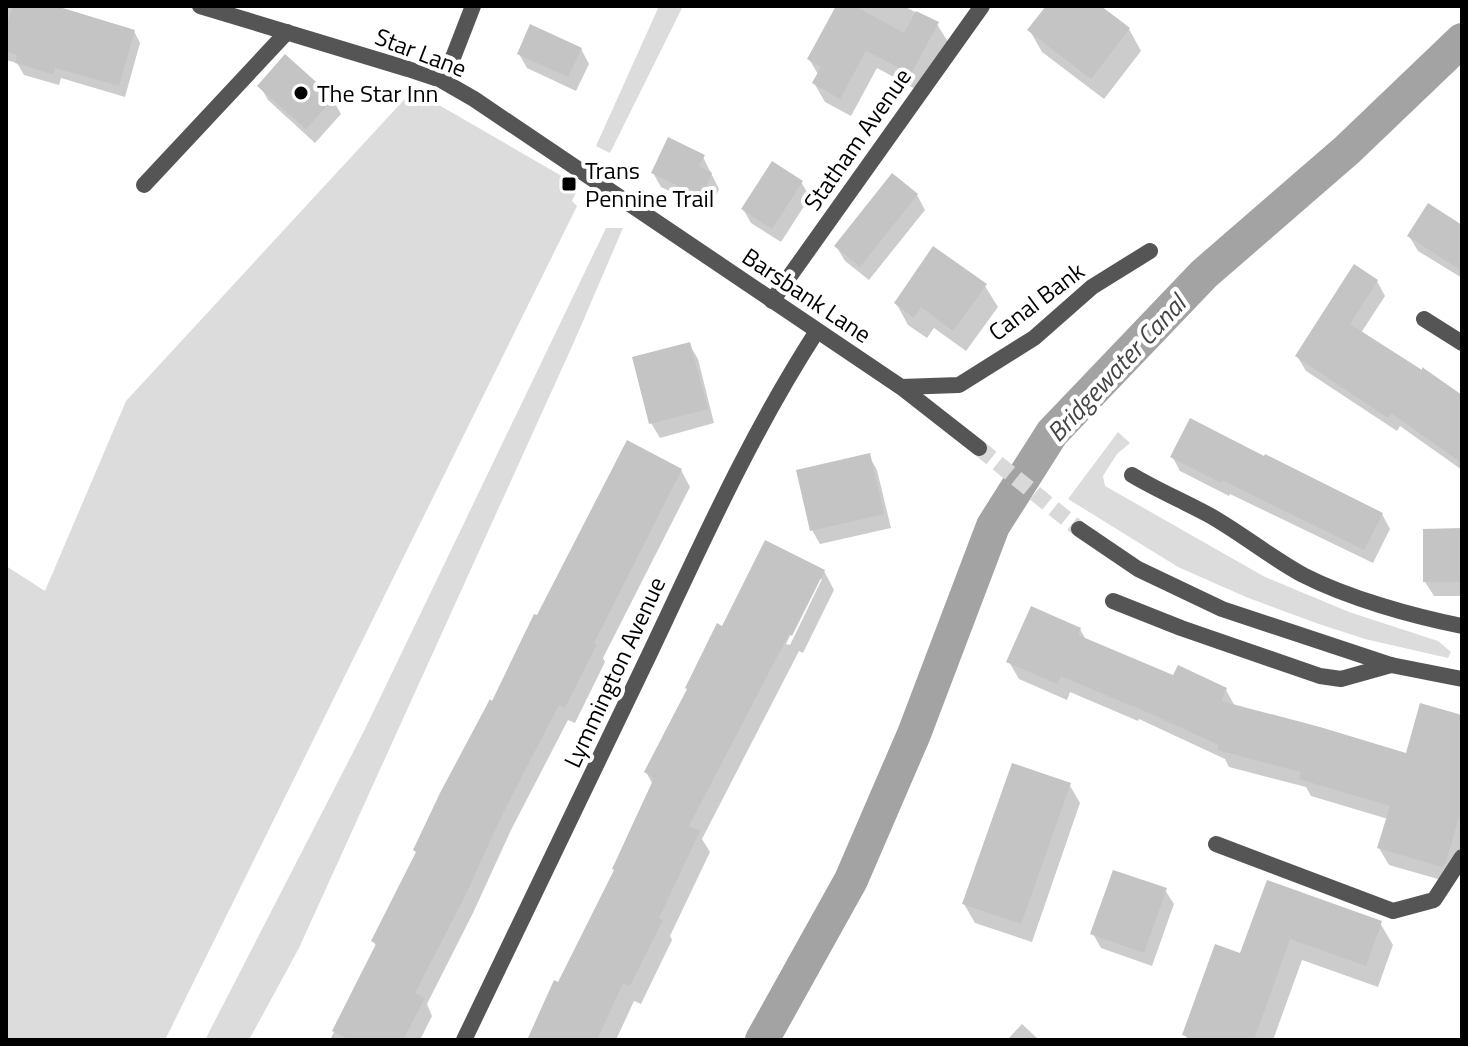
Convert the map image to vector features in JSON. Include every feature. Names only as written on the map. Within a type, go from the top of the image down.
[{"type":"street","name":"Star Lane","points":[[200,6],[441,80],[605,187]]},
{"type":"street","points":[[441,80],[473,6]]},
{"type":"street","name":"Statham Avenue","points":[[772,301],[982,6]]},
{"type":"street","points":[[144,185],[287,32]]},
{"type":"street","name":"Barsbank Lane","points":[[605,187],[901,387],[979,448]]},
{"type":"street","name":"Canal Bank","points":[[901,387],[959,385],[1034,338],[1092,287],[1150,251]]},
{"type":"street","points":[[1424,319],[1462,343]]},
{"type":"street","name":"Lymmington Avenue","points":[[464,1040],[738,466],[789,373],[817,331]]},
{"type":"street","points":[[1132,475],[1208,515],[1304,575],[1383,605],[1462,626]]},
{"type":"street","points":[[1079,529],[1138,569],[1222,609],[1391,665],[1462,679]]},
{"type":"street","points":[[1113,601],[1320,676],[1341,679],[1391,665]]},
{"type":"street","points":[[1216,844],[1393,911],[1434,900],[1462,857]]},
{"type":"shaded area","points":[[659,6],[683,6],[610,153],[596,146]]},
{"type":"shaded area","points":[[413,90],[579,186],[572,201],[577,206],[165,1040],[6,1040],[6,566],[45,591],[126,401]]},
{"type":"shaded area","points":[[606,228],[623,228],[299,948],[249,1040],[205,1040],[364,731]]},
{"type":"shaded area","points":[[1118,432],[1130,443],[1117,454],[1103,476],[1105,486],[1265,577],[1349,612],[1438,641],[1451,652],[1448,658],[1365,639],[1246,597],[1178,567],[1068,499]]},
{"type":"building","points":[[13,6],[56,6],[135,30],[119,86],[55,68],[53,74],[15,63],[17,55],[6,51],[6,27]]},
{"type":"building","points":[[836,6],[855,6],[904,33],[916,11],[939,22],[911,74],[866,51],[840,99],[812,83],[821,67],[807,59]]},
{"type":"building","points":[[1046,6],[1101,6],[1130,28],[1091,79],[1027,30]]},
{"type":"building","points":[[530,24],[582,48],[568,77],[517,54]]},
{"type":"building","points":[[285,54],[334,98],[306,129],[257,86]]},
{"type":"building","points":[[668,137],[705,155],[699,166],[712,173],[701,197],[651,173]]},
{"type":"building","points":[[772,161],[803,181],[772,229],[741,209]]},
{"type":"building","points":[[892,173],[918,194],[860,267],[834,246]]},
{"type":"building","points":[[1428,203],[1462,225],[1462,271],[1407,236]]},
{"type":"building","points":[[933,246],[987,284],[953,331],[921,307],[914,318],[894,303]]},
{"type":"building","points":[[1354,264],[1378,280],[1350,324],[1462,395],[1462,463],[1391,413],[1388,418],[1295,356]]},
{"type":"building","points":[[690,342],[708,409],[649,424],[632,357]]},
{"type":"building","points":[[1190,418],[1383,513],[1364,550],[1170,457]]},
{"type":"building","points":[[627,440],[682,469],[594,643],[597,644],[565,708],[559,705],[415,993],[425,998],[403,1040],[350,1040],[332,1031],[376,944],[371,941],[416,852],[413,850],[440,793],[490,699],[492,701],[534,614],[537,615]]},
{"type":"building","points":[[870,453],[884,514],[810,531],[796,470]]},
{"type":"building","points":[[1462,528],[1462,582],[1423,582],[1423,529]]},
{"type":"building","points":[[765,540],[825,570],[689,826],[700,831],[659,918],[663,920],[630,986],[623,983],[597,1040],[527,1040],[554,980],[558,982],[614,870],[654,778],[644,772],[717,623],[722,626]]},
{"type":"building","points":[[1031,606],[1081,628],[1078,635],[1173,675],[1178,665],[1227,688],[1221,701],[1406,753],[1420,703],[1462,715],[1462,807],[1446,862],[1442,867],[1377,848],[1390,806],[1299,779],[1301,772],[1217,750],[1219,745],[1129,704],[1061,676],[1057,684],[1006,662]]},
{"type":"building","points":[[1012,763],[1071,783],[1021,924],[962,904]]},
{"type":"building","points":[[1113,870],[1167,888],[1144,953],[1090,934]]},
{"type":"building","points":[[1267,880],[1382,921],[1366,966],[1290,939],[1254,1040],[1197,1040],[1182,1035],[1215,944],[1240,953]]},
{"type":"waterway","name":"Bridgewater Canal","points":[[762,1040],[851,880],[914,734],[993,526],[1052,433],[1204,274],[1347,150],[1462,40]]},
{"type":"tunnel","points":[[979,448],[1079,529]]},
{"type":"place","name":"The Star Inn","points":[[301,93]]},
{"type":"place","name":"Trans Pennine Trail","points":[[569,184]]}]
